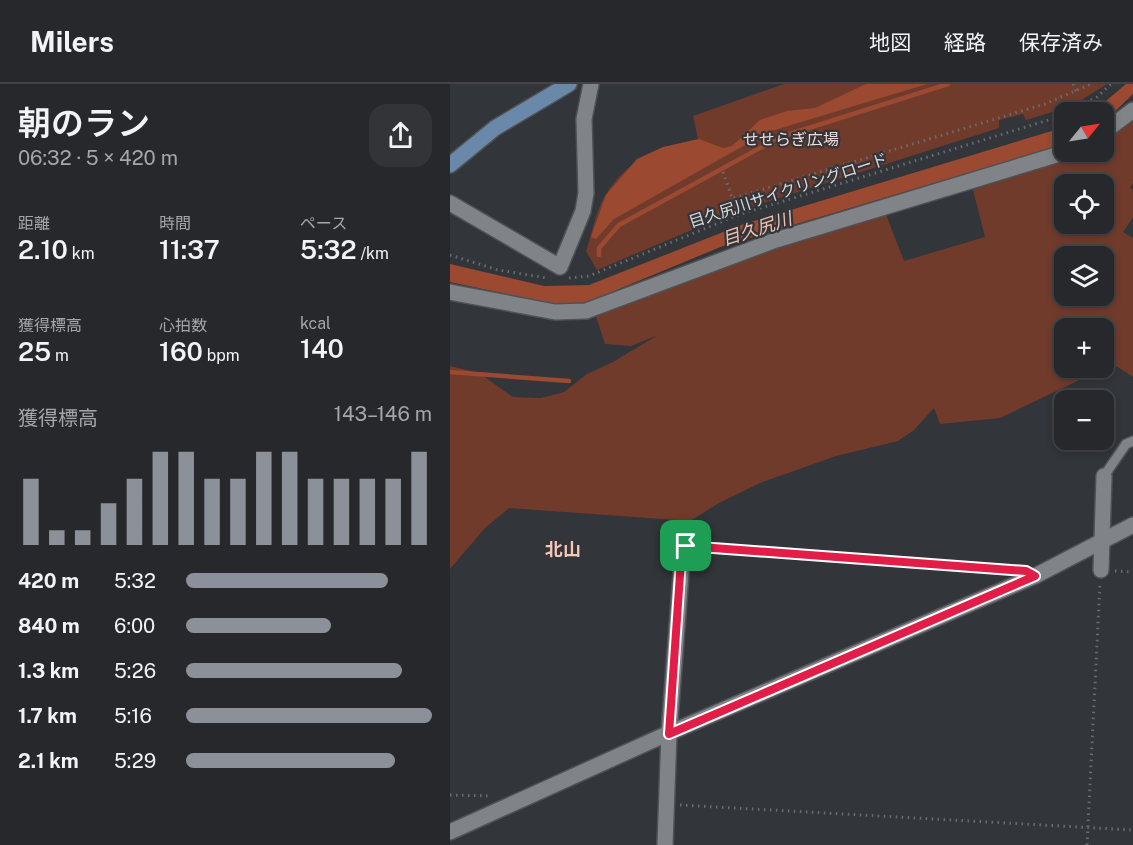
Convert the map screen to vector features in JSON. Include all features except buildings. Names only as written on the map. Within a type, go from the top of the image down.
[{"type":"street","points":[[450,165],[495,128],[569,84]]},
{"type":"street","points":[[450,204],[560,267],[583,211],[586,193],[584,119],[591,84]]},
{"type":"street","points":[[1114,124],[1133,110]]},
{"type":"street","points":[[450,292],[555,312],[586,311],[776,240],[1054,156]]},
{"type":"street","points":[[1101,570],[1104,476]]},
{"type":"street","points":[[450,832],[669,734],[1035,576],[1102,539],[1133,525]]},
{"type":"street","points":[[665,845],[669,734],[681,560],[686,546]]},
{"type":"lane","points":[[1104,476],[1126,444],[1133,441]]},
{"type":"lane","points":[[686,546],[1026,571],[1035,576]]},
{"type":"path","points":[[1073,84],[1076,91]]},
{"type":"path","points":[[734,198],[1045,104],[1091,84]]},
{"type":"path","points":[[1088,102],[1112,84]]},
{"type":"path","name":"目久尻川サイクリングロード","points":[[562,278],[589,276],[738,216],[1054,118]]},
{"type":"path","points":[[723,172],[734,198],[738,216]]},
{"type":"path","points":[[450,255],[498,270],[555,279]]},
{"type":"path","points":[[1087,845],[1101,570]]},
{"type":"path","points":[[450,795],[494,796]]},
{"type":"path","points":[[666,804],[1133,830]]},
{"type":"green space","name":"せせらぎ広場","points":[[784,84],[1107,84],[1078,102],[1054,102],[1054,111],[1026,120],[1023,114],[999,120],[999,128],[732,213],[597,270],[586,251],[597,214],[606,194],[624,172],[646,156],[698,139],[693,116]]},
{"type":"green space","points":[[1133,117],[1133,183],[1130,188],[1133,190],[1133,217],[1123,232],[1133,238],[1133,377],[1114,365],[1114,318],[1054,318],[1054,378],[1084,378],[1054,390],[1054,392],[1000,418],[940,424],[934,408],[914,430],[898,441],[836,456],[760,483],[719,503],[690,521],[509,508],[485,528],[450,569],[450,366],[479,373],[513,397],[541,398],[564,392],[587,374],[613,362],[658,335],[631,346],[605,344],[595,313],[645,298],[729,262],[885,212],[904,261],[985,237],[973,190],[1054,162],[1114,162],[1114,132]]},
{"type":"water","points":[[866,84],[927,84],[768,132],[614,219],[596,239],[591,237],[606,195],[637,159],[663,147],[699,139],[723,148],[732,146],[760,120],[787,111],[815,108]]},
{"type":"water","points":[[1126,84],[1133,84],[1133,94],[1114,112],[1114,102],[1105,102]]},
{"type":"water","name":"目久尻川","points":[[1054,130],[1054,147],[723,246],[585,303],[558,305],[450,282],[450,264],[544,286],[589,285],[741,225]]},
{"type":"waterway","points":[[599,255],[599,248],[619,225],[780,137],[948,84]]},
{"type":"waterway","points":[[450,372],[569,381]]},
{"type":"district","name":"北山","points":[[563,550]]},
{"type":"route","points":[[686,546],[1026,571],[1035,576],[669,734],[681,560],[686,546]]}]
